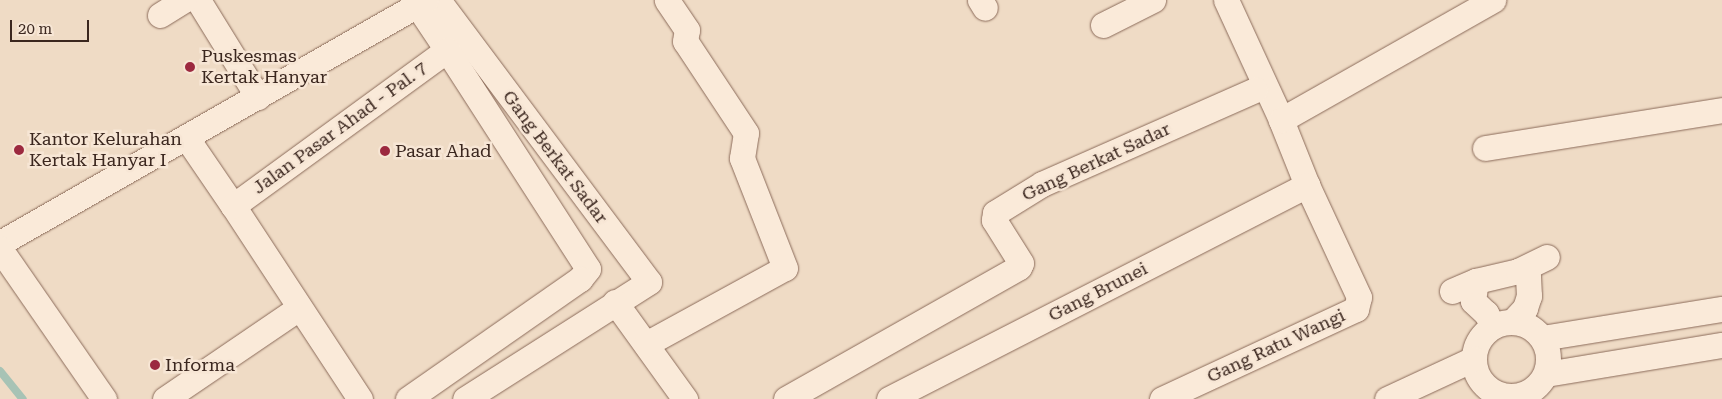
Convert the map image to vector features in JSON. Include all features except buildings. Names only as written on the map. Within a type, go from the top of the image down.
[{"type":"street","points":[[160,15],[184,0]]},
{"type":"street","points":[[198,0],[258,96]]},
{"type":"street","points":[[646,344],[785,268],[742,158],[746,133],[685,41],[687,30],[666,0]]},
{"type":"street","points":[[1103,25],[1153,0]]},
{"type":"street","points":[[1226,0],[1241,27],[1307,185]]},
{"type":"street","points":[[1282,122],[1494,0]]},
{"type":"street","points":[[0,243],[427,2],[447,50],[588,269],[580,279],[408,399]]},
{"type":"street","name":"Gang Berkat Sadar","points":[[427,2],[649,282],[465,399]]},
{"type":"street","name":"Jalan Pasar Ahad - Pal. 7","points":[[233,206],[447,50]]},
{"type":"street","name":"Gang Berkat Sadar","points":[[786,399],[1019,267],[1021,263],[994,220],[995,213],[1042,184],[1255,90]]},
{"type":"street","points":[[1485,148],[1722,110]]},
{"type":"street","points":[[186,138],[360,399]]},
{"type":"street","name":"Gang Ratu Wangi","points":[[1162,399],[1356,309],[1360,297],[1307,185]]},
{"type":"street","name":"Gang Brunei","points":[[889,399],[1307,185]]},
{"type":"street","points":[[0,249],[104,399]]},
{"type":"street","points":[[1452,291],[1476,281],[1518,271],[1547,257]]},
{"type":"street","points":[[1518,271],[1528,276],[1529,296],[1525,308],[1480,336],[1473,359],[1481,383],[1497,394],[1516,398],[1546,386],[1722,345]]},
{"type":"street","points":[[1476,281],[1473,301],[1486,313],[1502,324],[1534,330],[1542,338],[1548,361],[1546,386]]},
{"type":"street","points":[[615,302],[685,399]]},
{"type":"street","points":[[165,399],[299,308]]},
{"type":"street","points":[[1542,338],[1722,309]]},
{"type":"street","points":[[1387,399],[1473,359]]},
{"type":"waterway","points":[[0,371],[23,399]]},
{"type":"place","name":"Puskesmas Kertak Hanyar","points":[[190,67]]},
{"type":"place","name":"Kantor Kelurahan Kertak Hanyar I","points":[[19,150]]},
{"type":"place","name":"Pasar Ahad","points":[[385,151]]},
{"type":"place","name":"Informa","points":[[155,365]]}]
